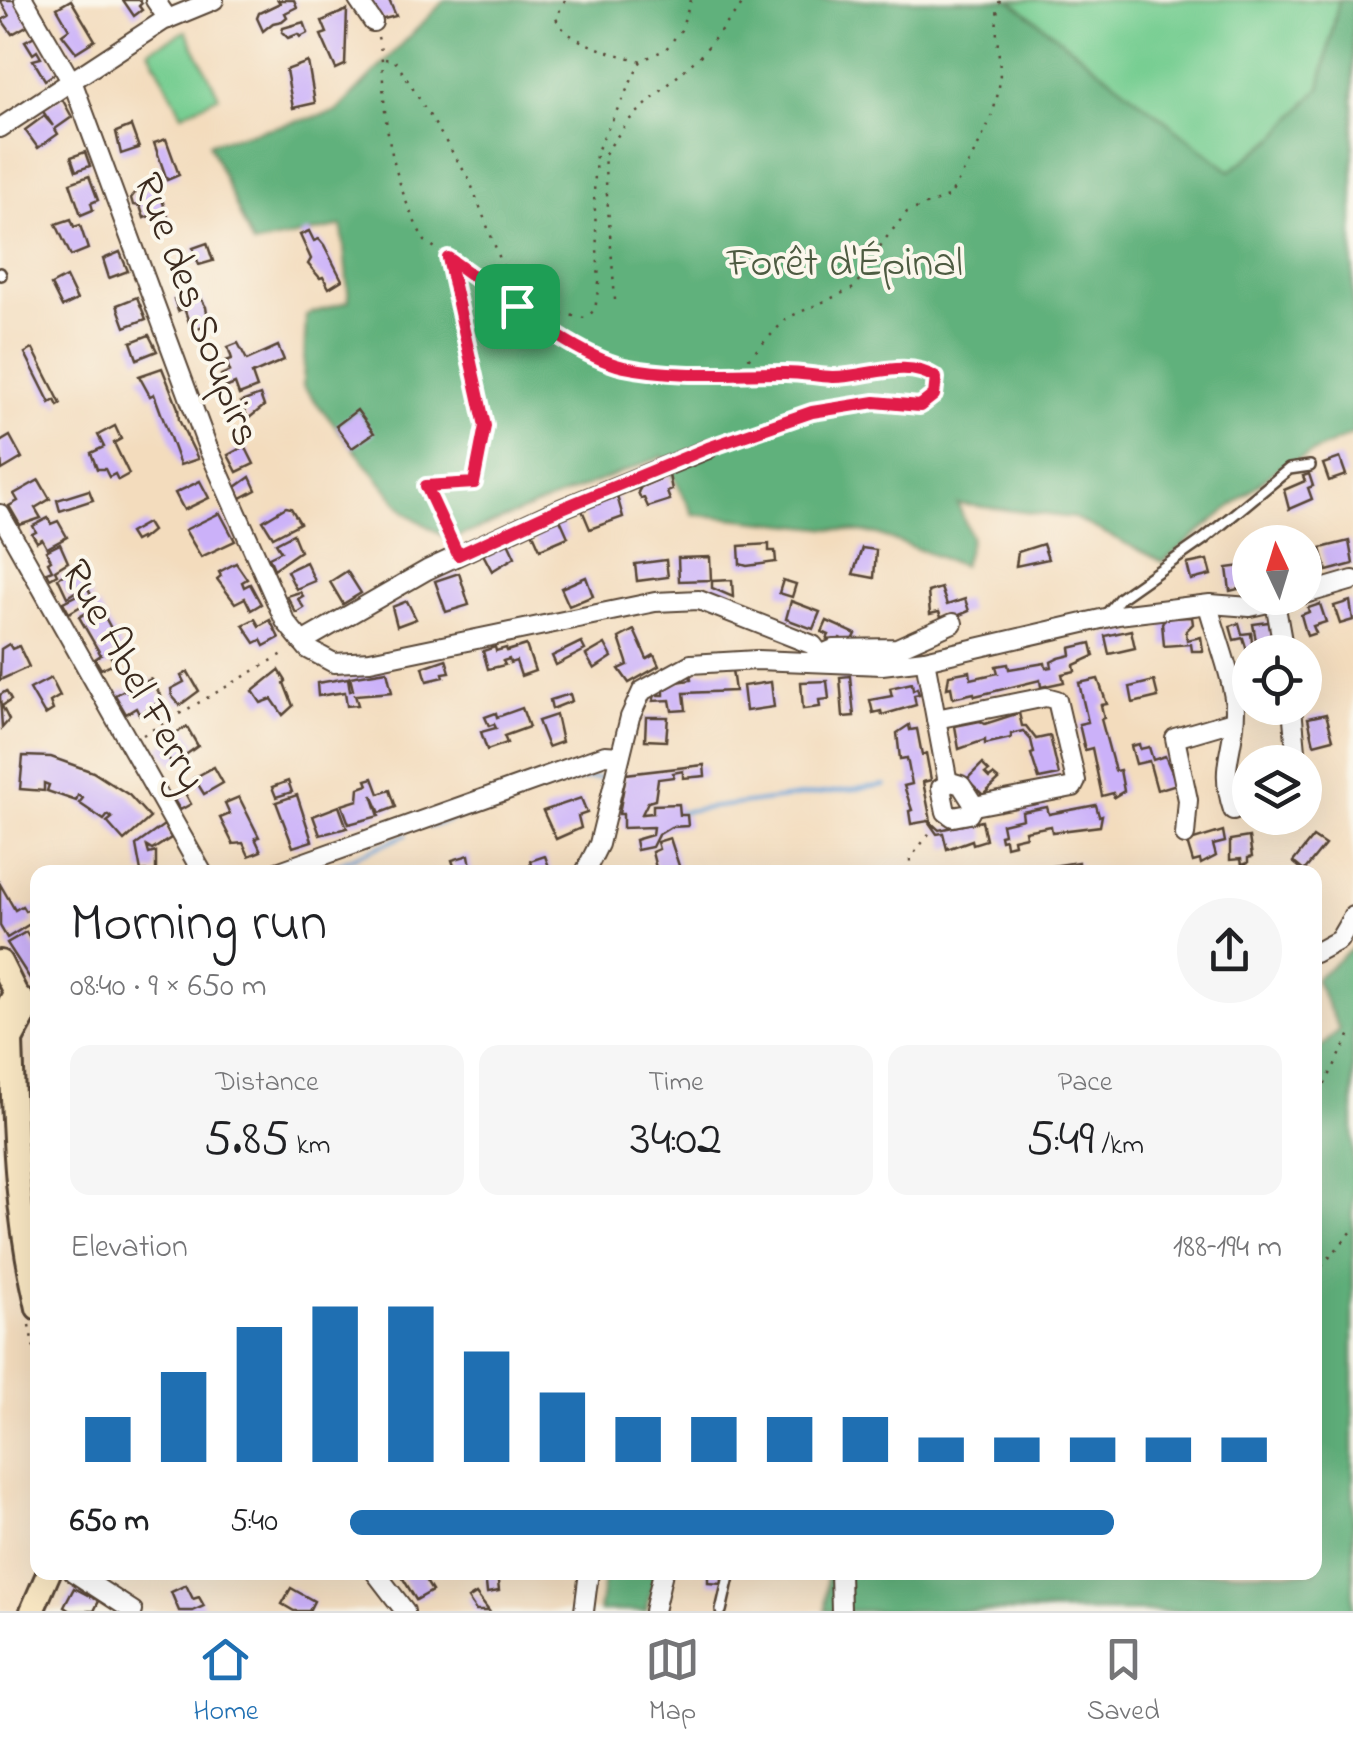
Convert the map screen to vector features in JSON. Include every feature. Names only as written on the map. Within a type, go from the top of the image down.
[{"type":"street","name":"Rue des Soupirs","points":[[24,0],[72,81],[208,448],[285,621],[302,642]]},
{"type":"street","points":[[156,0],[168,18]]},
{"type":"street","points":[[0,128],[168,18],[214,0]]},
{"type":"street","points":[[358,0],[374,22]]},
{"type":"street","points":[[708,448],[458,555],[302,642],[334,663],[370,660],[655,602],[698,600],[813,645],[824,657]]},
{"type":"street","name":"Rue Abel Ferry","points":[[0,514],[198,865]]},
{"type":"street","points":[[1322,589],[1353,580]]},
{"type":"street","points":[[1208,604],[1232,694]]},
{"type":"street","points":[[588,865],[598,844],[630,716],[642,691],[691,664],[824,657],[882,665],[925,660],[1103,618],[1208,604],[1232,606]]},
{"type":"street","points":[[824,657],[834,649],[898,648],[953,623]]},
{"type":"street","points":[[925,660],[948,783]]},
{"type":"street","points":[[936,719],[1046,696],[1058,700],[1076,781],[1073,787],[974,806],[969,814],[953,817],[946,812],[941,788],[948,783],[960,785],[974,806]]},
{"type":"street","points":[[1185,836],[1188,800],[1174,738],[1232,720]]},
{"type":"street","points":[[1232,725],[1224,770],[1232,806]]},
{"type":"street","points":[[298,865],[604,756],[620,756]]},
{"type":"street","points":[[1322,949],[1339,940],[1353,916]]},
{"type":"street","points":[[0,962],[27,1004],[12,1040],[16,1184],[30,1275]]},
{"type":"street","points":[[32,1611],[46,1580]]},
{"type":"street","points":[[85,1580],[133,1611]]},
{"type":"street","points":[[382,1580],[402,1609]]},
{"type":"street","points":[[584,1611],[588,1580]]},
{"type":"street","points":[[654,1611],[661,1580]]},
{"type":"street","points":[[840,1580],[841,1611]]},
{"type":"lane","points":[[1103,618],[1120,598],[1289,470],[1310,466]]},
{"type":"lane","points":[[722,1611],[728,1580]]},
{"type":"path","points":[[564,0],[556,18],[565,32],[641,60],[666,49],[682,30],[692,0]]},
{"type":"path","points":[[615,300],[604,155],[628,121],[702,54],[746,0]]},
{"type":"path","points":[[733,375],[786,318],[854,288],[907,212],[950,196],[991,119],[999,86],[1000,48],[994,21],[1000,0]]},
{"type":"path","points":[[374,22],[384,58],[388,138],[414,223],[425,241],[593,357],[625,367],[733,375],[788,373],[834,377],[898,368],[924,370],[936,378],[934,395],[920,406],[875,402],[812,412],[708,448]]},
{"type":"path","points":[[384,58],[395,61],[406,76],[469,179],[514,295]]},
{"type":"path","points":[[517,306],[585,318],[595,310],[599,283],[596,153],[641,60]]},
{"type":"path","points":[[448,258],[485,426],[474,483],[426,486],[458,555]]},
{"type":"path","points":[[129,743],[302,642]]},
{"type":"path","points":[[910,865],[946,812]]},
{"type":"path","points":[[1322,1090],[1353,1030]]},
{"type":"path","points":[[1322,1266],[1353,1230]]},
{"type":"green space","name":"Forêt d'Épinal","points":[[445,0],[1010,0],[1230,171],[1274,139],[1320,88],[1339,0],[1353,0],[1353,434],[1277,469],[1163,562],[1074,518],[958,504],[971,537],[963,566],[877,534],[693,514],[663,456],[450,540],[406,513],[303,386],[306,315],[349,301],[342,226],[253,245],[209,143],[336,112]]},
{"type":"green space","points":[[1010,0],[1339,0],[1320,88],[1274,139],[1230,171]]},
{"type":"green space","points":[[186,31],[219,96],[182,114],[149,50]]},
{"type":"green space","points":[[1353,948],[1353,1611],[825,1611],[827,1580],[1322,1580],[1322,1047],[1339,1029],[1322,994],[1322,973]]},
{"type":"green space","points":[[604,1580],[654,1580],[646,1611],[599,1611]]},
{"type":"building","points":[[0,0],[16,0],[30,24],[12,34],[2,20],[9,16]]},
{"type":"building","points":[[71,0],[95,40],[76,52],[62,34],[69,29],[57,8]]},
{"type":"building","points":[[123,0],[140,0],[142,10],[134,16]]},
{"type":"building","points":[[278,0],[294,0],[297,7],[263,31],[257,18],[259,13],[280,3]]},
{"type":"building","points":[[368,0],[389,0],[396,16],[380,20]]},
{"type":"building","points":[[347,10],[345,65],[336,69],[321,35],[327,33],[322,21]]},
{"type":"building","points":[[304,22],[308,33],[300,37],[298,34],[288,38],[282,32],[283,28]]},
{"type":"building","points":[[35,36],[57,72],[45,80],[33,60],[41,58],[37,51],[33,54],[25,41]]},
{"type":"building","points":[[308,62],[315,103],[293,108],[286,70]]},
{"type":"building","points":[[61,97],[72,117],[55,129],[58,134],[38,148],[25,130],[44,116],[53,126],[42,110]]},
{"type":"building","points":[[131,126],[139,148],[121,154],[116,132]]},
{"type":"building","points":[[166,139],[179,175],[167,180],[154,143]]},
{"type":"building","points":[[85,152],[90,166],[76,171],[71,157]]},
{"type":"building","points":[[89,176],[98,200],[91,203],[93,210],[81,215],[70,183]]},
{"type":"building","points":[[157,186],[171,225],[158,230],[152,215],[144,218],[140,206],[133,205],[131,198]]},
{"type":"building","points":[[71,219],[74,227],[80,225],[88,249],[71,256],[56,224]]},
{"type":"building","points":[[309,231],[314,241],[319,239],[324,245],[342,280],[329,288],[308,264],[311,259],[300,235]]},
{"type":"building","points":[[207,243],[213,261],[199,265],[193,248]]},
{"type":"building","points":[[120,252],[128,271],[109,278],[103,259]]},
{"type":"building","points":[[66,277],[77,300],[62,307],[51,285]]},
{"type":"building","points":[[196,291],[206,307],[209,325],[192,331],[184,308],[178,311],[174,299]]},
{"type":"building","points":[[137,297],[146,319],[125,327],[117,305]]},
{"type":"building","points":[[149,335],[157,351],[137,359],[131,342]]},
{"type":"building","points":[[238,343],[247,360],[278,346],[284,360],[252,374],[257,388],[239,395],[235,384],[225,388],[221,375],[230,371],[226,361],[232,359],[228,347]]},
{"type":"building","points":[[33,349],[61,404],[58,406],[55,400],[50,403],[25,353]]},
{"type":"building","points":[[162,368],[179,420],[198,459],[180,465],[154,394],[150,396],[139,376]]},
{"type":"building","points":[[260,395],[264,406],[248,419],[241,402]]},
{"type":"building","points":[[357,410],[374,433],[352,448],[336,426]]},
{"type":"building","points":[[115,426],[121,439],[114,443],[129,474],[118,480],[115,474],[109,477],[105,469],[97,469],[91,453],[104,447],[98,435]]},
{"type":"building","points":[[10,436],[22,458],[2,470],[0,442]]},
{"type":"building","points":[[245,446],[254,464],[237,472],[228,455]]},
{"type":"building","points":[[1340,458],[1346,475],[1329,481],[1323,464]]},
{"type":"building","points":[[1309,474],[1312,499],[1289,509],[1284,490],[1305,481],[1303,476]]},
{"type":"building","points":[[669,475],[670,500],[648,507],[638,492],[641,487]]},
{"type":"building","points":[[250,477],[256,490],[241,498],[236,487]]},
{"type":"building","points":[[39,480],[50,499],[35,508],[41,518],[20,525],[9,506],[18,501],[14,494]]},
{"type":"building","points":[[200,481],[209,498],[184,510],[175,493]]},
{"type":"building","points":[[89,490],[93,500],[60,511],[57,500]]},
{"type":"building","points":[[617,496],[623,517],[590,529],[582,510]]},
{"type":"building","points":[[286,507],[291,508],[300,523],[273,537],[263,521]]},
{"type":"building","points":[[220,513],[235,541],[201,557],[185,530]]},
{"type":"building","points":[[48,518],[51,524],[58,521],[67,537],[47,548],[42,539],[37,542],[32,534],[36,532],[33,526]]},
{"type":"building","points":[[560,519],[568,537],[540,549],[532,531]]},
{"type":"building","points":[[147,523],[152,531],[134,541],[129,533]]},
{"type":"building","points":[[293,534],[300,551],[274,569],[269,557],[281,551],[276,543]]},
{"type":"building","points":[[1349,541],[1353,564],[1327,571],[1322,548]]},
{"type":"building","points":[[508,542],[515,557],[492,571],[483,554]]},
{"type":"building","points":[[60,544],[68,562],[50,578],[47,572],[52,570],[48,562],[51,560],[46,551]]},
{"type":"building","points":[[769,544],[769,551],[775,551],[776,562],[740,564],[739,546]]},
{"type":"building","points":[[1043,544],[1048,559],[1016,566],[1018,552]]},
{"type":"building","points":[[862,548],[876,550],[874,578],[853,574]]},
{"type":"building","points":[[710,557],[711,580],[679,581],[678,558]]},
{"type":"building","points":[[666,560],[668,577],[637,581],[635,564]]},
{"type":"building","points":[[1207,560],[1211,575],[1191,580],[1187,564]]},
{"type":"building","points":[[306,562],[315,581],[296,589],[287,571]]},
{"type":"building","points":[[236,563],[247,579],[242,582],[244,587],[250,584],[261,604],[251,610],[245,598],[235,603],[217,579],[221,576],[219,572]]},
{"type":"building","points":[[1232,567],[1230,591],[1227,568]]},
{"type":"building","points":[[74,569],[82,576],[93,599],[69,613],[63,602],[77,595],[75,592],[67,597],[58,578]]},
{"type":"building","points":[[347,571],[361,593],[343,604],[330,582]]},
{"type":"building","points":[[459,573],[469,605],[446,612],[435,581]]},
{"type":"building","points":[[586,577],[593,596],[569,606],[561,588]]},
{"type":"building","points":[[732,580],[733,597],[712,588],[712,581]]},
{"type":"building","points":[[783,580],[796,584],[792,597],[779,593]]},
{"type":"building","points":[[941,588],[947,605],[965,599],[969,611],[943,622],[939,612],[930,614],[928,592]]},
{"type":"building","points":[[300,592],[303,596],[298,599],[304,608],[296,613],[287,596]]},
{"type":"building","points":[[407,601],[416,619],[397,626],[392,607]]},
{"type":"building","points":[[791,601],[820,612],[813,629],[786,619]]},
{"type":"building","points":[[1350,601],[1353,620],[1340,624],[1334,606]]},
{"type":"building","points":[[99,606],[122,649],[110,655],[114,663],[101,669],[95,659],[101,655],[79,617]]},
{"type":"building","points":[[1322,610],[1326,622],[1313,626],[1316,633],[1307,635],[1301,615],[1322,615]]},
{"type":"building","points":[[1192,617],[1187,640],[1201,637],[1203,651],[1192,651],[1191,644],[1164,646],[1165,618]]},
{"type":"building","points":[[255,619],[259,626],[270,620],[279,638],[264,646],[261,640],[255,643],[243,625]]},
{"type":"building","points":[[827,621],[856,634],[851,644],[840,638],[837,642],[827,639],[829,635],[822,632]]},
{"type":"building","points":[[1269,622],[1271,635],[1255,635],[1253,624]]},
{"type":"building","points":[[1239,623],[1242,634],[1251,635],[1233,635],[1230,626]]},
{"type":"building","points":[[634,630],[647,659],[654,655],[659,666],[629,683],[619,669],[628,665],[619,638]]},
{"type":"building","points":[[1131,630],[1135,648],[1109,654],[1105,636]]},
{"type":"building","points":[[581,642],[585,650],[556,665],[552,656]]},
{"type":"building","points":[[1091,643],[1094,656],[1074,665],[1075,671],[1062,674],[1064,682],[1041,687],[1040,680],[953,698],[951,687],[947,688],[949,675],[970,671],[971,679],[998,673],[996,666],[1008,664],[1009,669],[1045,663],[1046,668],[1052,667],[1051,662],[1071,655],[1070,648]]},
{"type":"building","points":[[9,644],[12,649],[19,646],[29,667],[0,680],[1,649]]},
{"type":"building","points":[[605,644],[612,657],[594,669],[586,655]]},
{"type":"building","points":[[526,645],[535,671],[521,676],[516,661],[510,663],[509,659],[503,661],[505,665],[488,669],[483,651],[495,647],[496,651],[507,651]]},
{"type":"building","points":[[446,659],[450,672],[427,681],[423,667]]},
{"type":"building","points":[[279,670],[293,706],[283,715],[272,699],[261,703],[253,691]]},
{"type":"building","points":[[732,670],[735,691],[684,693],[686,710],[672,711],[670,700],[653,701],[655,695],[664,695],[664,687],[670,683],[691,680],[690,673]]},
{"type":"building","points":[[387,671],[392,692],[355,695],[358,705],[347,706],[345,692],[318,696],[317,683],[348,678],[350,691],[350,677]]},
{"type":"building","points":[[188,672],[199,691],[180,705],[171,689],[184,682],[181,676]]},
{"type":"building","points":[[850,676],[854,716],[843,717],[840,677]]},
{"type":"building","points":[[51,678],[60,696],[50,702],[53,710],[45,715],[30,689]]},
{"type":"building","points":[[151,679],[163,700],[139,714],[136,708],[126,714],[115,695]]},
{"type":"building","points":[[1098,679],[1107,704],[1101,705],[1101,719],[1124,791],[1114,797],[1113,793],[1102,796],[1092,748],[1085,750],[1079,724],[1088,722],[1079,683]]},
{"type":"building","points":[[827,681],[829,699],[819,700],[820,707],[803,709],[801,682]]},
{"type":"building","points":[[1154,681],[1158,697],[1133,703],[1130,687]]},
{"type":"building","points":[[771,682],[774,707],[746,711],[743,686]]},
{"type":"building","points":[[912,683],[919,694],[914,695],[916,705],[882,715],[881,711],[873,713],[870,700],[892,696],[890,688]]},
{"type":"building","points":[[6,691],[11,700],[2,706],[9,720],[2,728],[0,695]]},
{"type":"building","points":[[570,694],[572,701],[552,709],[550,700]]},
{"type":"building","points":[[522,708],[529,727],[504,736],[507,743],[487,750],[481,732],[496,728],[494,724],[489,726],[485,717]]},
{"type":"building","points":[[1019,713],[1022,726],[1036,739],[1050,736],[1059,775],[1039,779],[1031,740],[1023,731],[1011,734],[1011,738],[985,744],[985,740],[959,749],[955,726],[980,721],[985,724]]},
{"type":"building","points":[[1326,714],[1333,739],[1314,744],[1310,725],[1322,725],[1322,715]]},
{"type":"building","points":[[556,715],[562,742],[548,747],[538,721]]},
{"type":"building","points":[[646,717],[668,717],[666,741],[645,740]]},
{"type":"building","points":[[909,725],[910,730],[917,729],[922,755],[926,753],[931,780],[923,782],[929,821],[939,830],[982,821],[986,840],[973,844],[972,840],[947,849],[943,833],[937,834],[928,821],[911,824],[912,810],[904,786],[912,784],[907,758],[900,759],[897,733]]},
{"type":"building","points":[[187,727],[198,746],[173,764],[159,747]]},
{"type":"building","points":[[1139,744],[1140,749],[1149,747],[1153,760],[1165,756],[1177,784],[1157,790],[1149,761],[1136,764],[1131,746]]},
{"type":"building","points":[[23,756],[51,757],[93,772],[129,795],[150,818],[124,841],[107,822],[112,818],[108,815],[104,820],[79,803],[83,798],[78,795],[76,801],[47,791],[49,785],[44,783],[44,791],[20,789]]},
{"type":"building","points":[[982,764],[989,771],[985,774],[989,778],[993,775],[999,780],[983,795],[967,779]]},
{"type":"building","points":[[704,765],[705,776],[683,778],[683,771],[658,779],[655,800],[648,802],[642,814],[653,813],[653,805],[679,804],[680,815],[687,815],[688,826],[671,827],[658,835],[652,847],[637,850],[635,840],[652,835],[653,827],[623,828],[623,814],[619,814],[626,774]]},
{"type":"building","points":[[214,767],[223,783],[204,794],[194,778]]},
{"type":"building","points":[[373,778],[379,794],[390,790],[396,807],[380,813],[372,795],[379,816],[349,824],[342,805],[358,800],[359,788]]},
{"type":"building","points":[[288,781],[292,792],[276,797],[272,787]]},
{"type":"building","points":[[185,793],[191,804],[180,810],[174,800]]},
{"type":"building","points":[[297,795],[312,841],[293,847],[276,802]]},
{"type":"building","points":[[239,797],[259,837],[255,838],[261,851],[249,856],[243,843],[233,844],[220,818],[230,814],[225,803]]},
{"type":"building","points":[[581,798],[587,813],[578,816],[581,828],[556,839],[543,811]]},
{"type":"building","points":[[1096,805],[1099,816],[1102,815],[1100,826],[1052,832],[1051,826],[1025,831],[1026,836],[1013,839],[1014,844],[1006,846],[1005,839],[1001,840],[1002,824],[1023,819],[1022,812],[1047,807],[1049,814]]},
{"type":"building","points":[[339,806],[347,828],[320,835],[313,816]]},
{"type":"building","points":[[164,825],[171,838],[152,850],[147,847],[149,854],[156,852],[156,865],[140,865],[136,845]]},
{"type":"building","points":[[1223,831],[1225,842],[1213,845],[1216,856],[1201,864],[1200,860],[1193,862],[1187,842]]},
{"type":"building","points":[[1249,837],[1252,857],[1248,863],[1230,860],[1230,840]]},
{"type":"building","points":[[1313,837],[1325,845],[1309,865],[1293,862]]},
{"type":"building","points":[[670,838],[679,865],[655,865],[652,852],[659,849],[657,842]]},
{"type":"building","points":[[469,855],[471,865],[454,865],[452,860]]},
{"type":"building","points":[[545,856],[548,865],[531,865],[530,861]]},
{"type":"building","points":[[0,884],[15,910],[22,906],[25,911],[30,909],[30,924],[7,938],[0,926]]},
{"type":"building","points":[[26,932],[30,939],[30,979],[7,943]]},
{"type":"building","points":[[404,1580],[425,1580],[432,1591],[416,1600]]},
{"type":"building","points":[[486,1580],[498,1580],[499,1591],[487,1593]]},
{"type":"building","points":[[186,1585],[193,1599],[199,1597],[204,1606],[179,1611],[171,1592]]},
{"type":"building","points":[[74,1588],[99,1601],[94,1611],[70,1611],[64,1607]]},
{"type":"building","points":[[291,1588],[314,1601],[309,1611],[294,1611],[282,1604]]},
{"type":"building","points":[[476,1594],[489,1611],[476,1611],[468,1599]]},
{"type":"waterway","points":[[429,827],[551,787],[597,778],[611,780]]},
{"type":"waterway","points":[[678,812],[886,785]]},
{"type":"waterway","points":[[335,865],[406,835]]},
{"type":"route","points":[[448,258],[517,306],[593,357],[625,367],[714,376],[788,373],[834,377],[898,368],[924,370],[936,378],[934,395],[920,406],[875,402],[812,412],[708,448],[458,555],[426,486],[474,483],[485,426],[448,258]]}]
